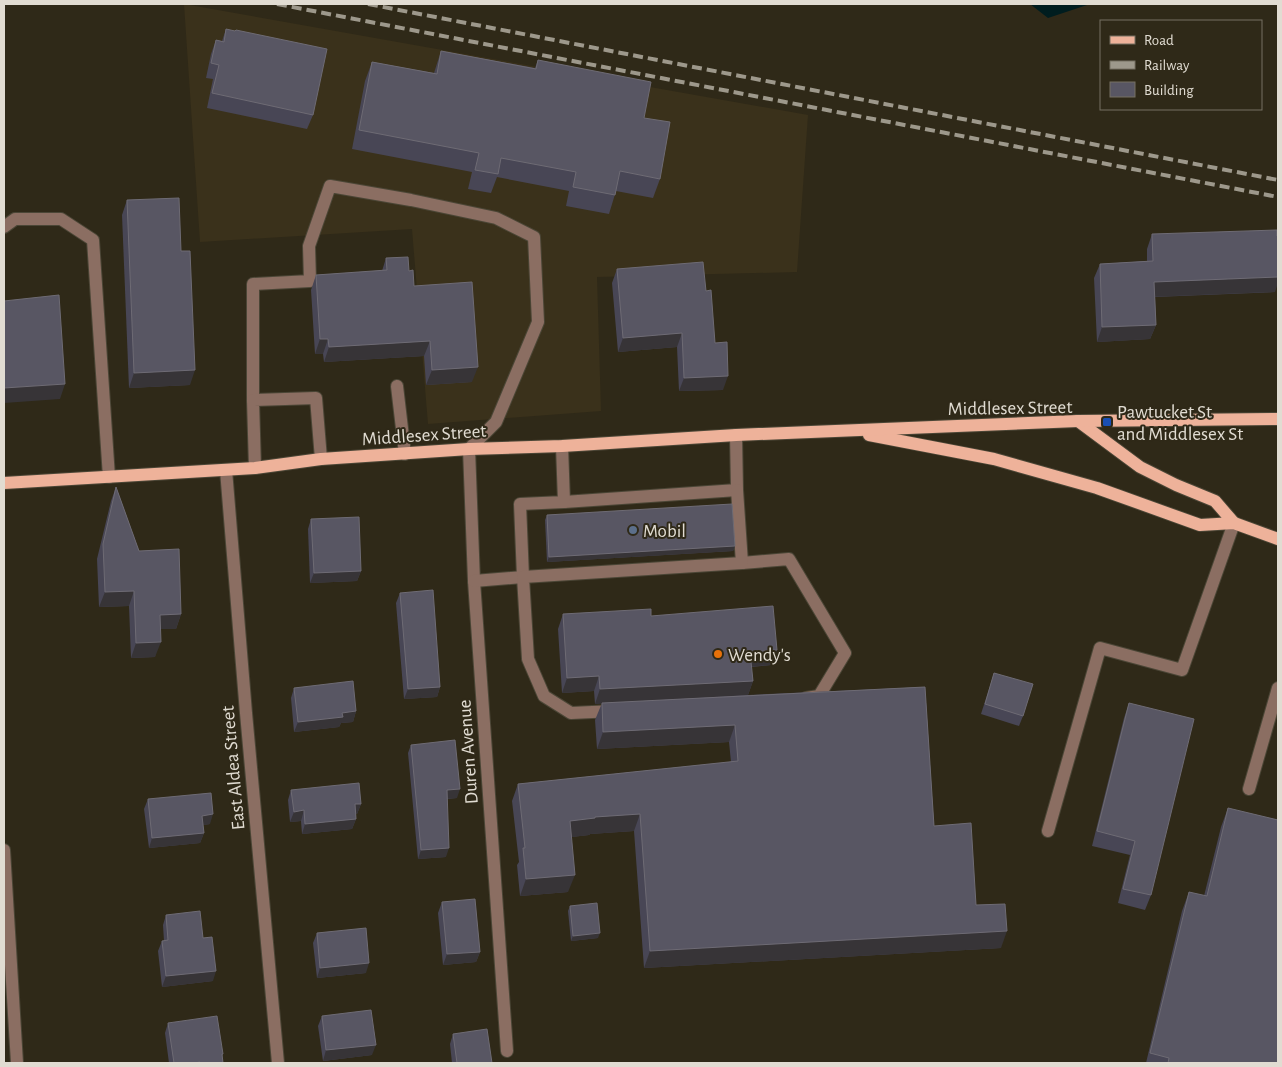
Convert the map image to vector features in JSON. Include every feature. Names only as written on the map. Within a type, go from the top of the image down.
[{"type":"main road","points":[[1078,421],[1278,419]]},
{"type":"main road","name":"Middlesex Street","points":[[4,483],[255,468],[320,459],[469,449],[562,446],[736,435],[1078,421],[1140,467],[1176,485],[1215,501],[1234,523]]},
{"type":"main road","name":"Middlesex Street","points":[[846,431],[994,459],[1042,471],[1114,493],[1200,525],[1234,523],[1278,539]]},
{"type":"street","points":[[255,468],[253,284],[310,281],[310,246],[330,186],[411,200],[496,218],[534,237],[538,322],[496,422],[469,449]]},
{"type":"street","points":[[4,227],[15,219],[61,219],[93,240],[109,477]]},
{"type":"street","points":[[398,386],[405,454]]},
{"type":"street","points":[[253,400],[316,398],[320,459]]},
{"type":"street","points":[[736,435],[737,490],[742,563]]},
{"type":"street","points":[[562,446],[564,502]]},
{"type":"street","name":"Duren Avenue","points":[[469,449],[474,581],[507,1051]]},
{"type":"street","name":"East Aldea Street","points":[[226,470],[278,1063]]},
{"type":"street","points":[[630,710],[571,713],[544,696],[528,659],[520,504],[737,490]]},
{"type":"street","points":[[1048,831],[1100,648],[1182,670],[1234,523]]},
{"type":"street","points":[[474,581],[789,559],[845,653],[819,696],[794,700]]},
{"type":"street","points":[[1248,789],[1278,688]]},
{"type":"street","points":[[4,850],[17,1063]]},
{"type":"shaded area","points":[[184,4],[808,115],[797,272],[597,277],[601,411],[428,424],[412,229],[200,242]]},
{"type":"water","points":[[1030,4],[1090,4],[1048,18]]},
{"type":"building","points":[[226,29],[327,49],[313,115],[212,93],[219,65],[211,63],[216,40],[224,42]]},
{"type":"building","points":[[441,51],[536,69],[538,60],[651,82],[644,118],[670,122],[660,179],[620,171],[615,195],[573,187],[576,172],[501,158],[498,174],[475,170],[479,153],[359,130],[372,62],[437,74]]},
{"type":"building","points":[[179,198],[181,251],[190,251],[195,370],[134,373],[127,200]]},
{"type":"building","points":[[1277,230],[1278,277],[1154,282],[1156,325],[1102,327],[1100,264],[1153,261],[1152,234]]},
{"type":"building","points":[[408,257],[409,271],[413,270],[414,286],[472,282],[478,367],[432,370],[430,341],[329,347],[328,339],[320,339],[316,275],[387,270],[386,258]]},
{"type":"building","points":[[703,262],[706,291],[711,290],[715,343],[727,342],[728,376],[684,378],[682,333],[623,338],[617,269]]},
{"type":"building","points":[[59,295],[65,384],[4,388],[4,301]]},
{"type":"building","points":[[116,487],[139,551],[179,549],[181,614],[160,615],[161,642],[136,643],[134,591],[105,592],[103,544]]},
{"type":"building","points":[[732,504],[735,546],[549,557],[547,515]]},
{"type":"building","points":[[359,517],[361,571],[314,573],[311,519]]},
{"type":"building","points":[[433,590],[440,687],[408,689],[400,593]]},
{"type":"building","points":[[773,606],[777,650],[750,652],[753,681],[600,689],[599,676],[567,678],[563,614],[651,609],[651,616]]},
{"type":"building","points":[[994,673],[1033,684],[1023,716],[985,704]]},
{"type":"building","points":[[353,681],[356,711],[342,713],[343,717],[298,722],[294,688]]},
{"type":"building","points":[[925,687],[934,826],[971,823],[976,905],[1005,904],[1007,931],[650,951],[640,814],[570,821],[575,875],[526,879],[523,848],[525,848],[518,784],[738,761],[735,725],[603,732],[602,703]]},
{"type":"building","points":[[1129,703],[1194,719],[1151,895],[1123,889],[1135,841],[1097,831]]},
{"type":"building","points":[[455,740],[460,789],[447,790],[449,848],[421,850],[411,745]]},
{"type":"building","points":[[359,783],[361,804],[355,804],[356,819],[305,824],[304,810],[294,812],[291,790]]},
{"type":"building","points":[[211,793],[213,814],[202,816],[204,833],[152,838],[148,799]]},
{"type":"building","points":[[1228,808],[1278,820],[1278,1063],[1168,1063],[1169,1058],[1150,1053],[1189,892],[1207,896]]},
{"type":"building","points":[[475,899],[480,952],[447,954],[442,902]]},
{"type":"building","points":[[597,903],[600,933],[573,936],[570,906]]},
{"type":"building","points":[[200,911],[203,938],[212,937],[216,971],[166,976],[162,941],[168,940],[166,915]]},
{"type":"building","points":[[366,928],[369,963],[320,968],[317,933]]},
{"type":"building","points":[[371,1010],[376,1045],[326,1050],[322,1016]]},
{"type":"building","points":[[217,1016],[223,1063],[174,1063],[168,1023]]},
{"type":"building","points":[[487,1029],[492,1063],[457,1063],[453,1034]]},
{"type":"railway","points":[[277,4],[1278,197]]},
{"type":"railway","points":[[368,4],[1278,180]]},
{"type":"place","name":"Pawtucket St and Middlesex St","points":[[1107,422]]},
{"type":"place","name":"Mobil","points":[[633,530]]},
{"type":"place","name":"Wendy's","points":[[718,654]]}]
